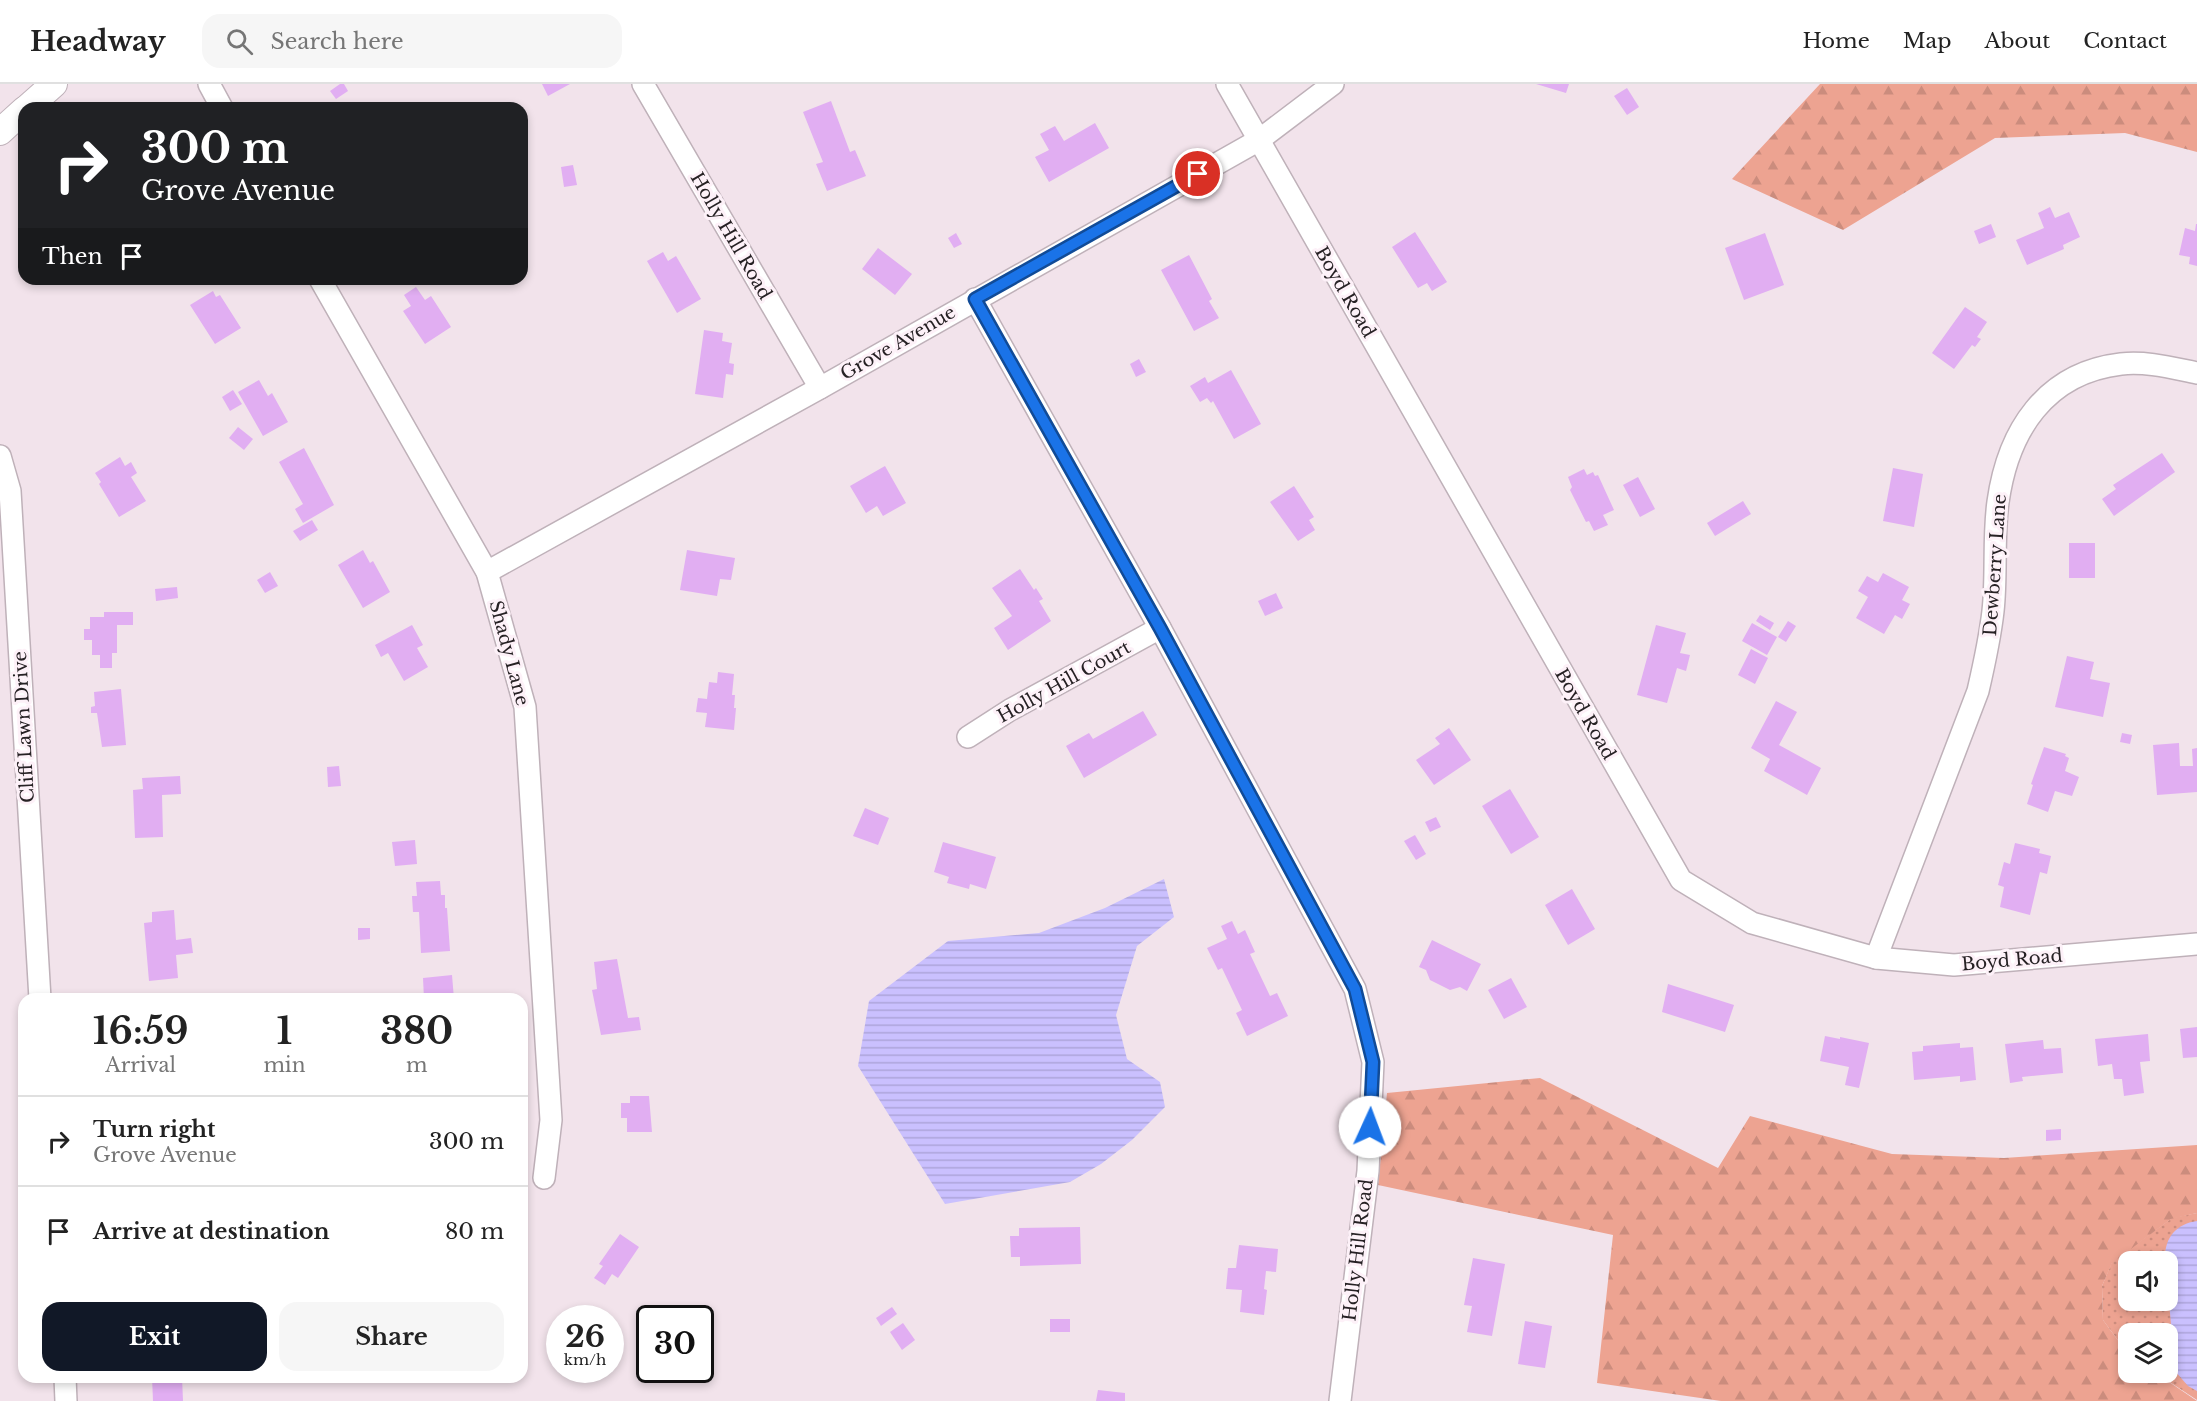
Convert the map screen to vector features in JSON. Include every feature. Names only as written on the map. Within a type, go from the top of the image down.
[{"type":"street","points":[[33,102],[54,84]]},
{"type":"street","points":[[209,84],[219,102]]},
{"type":"street","name":"Holly Hill Road","points":[[643,84],[820,388]]},
{"type":"street","name":"Boyd Road","points":[[1227,84],[1681,880],[1752,922],[1876,958],[1954,965],[2197,944]]},
{"type":"street","name":"Grove Avenue","points":[[487,572],[820,388],[1258,140],[1333,84]]},
{"type":"street","points":[[0,132],[18,115]]},
{"type":"street","name":"Shady Lane","points":[[323,285],[487,572],[525,707],[551,1120],[544,1179]]},
{"type":"street","name":"Holly Hill Road","points":[[975,299],[1160,628],[1355,989],[1373,1062],[1368,1171],[1340,1401]]},
{"type":"street","name":"Dewberry Lane","points":[[1876,958],[1978,691],[1988,651],[1993,609],[1998,504],[2003,474],[2012,446],[2026,419],[2043,398],[2096,369],[2121,364],[2145,364],[2197,374]]},
{"type":"street","name":"Cliff Lawn Drive","points":[[0,456],[10,490],[40,993]]},
{"type":"street","name":"Holly Hill Court","points":[[968,737],[1010,710],[1160,628]]},
{"type":"street","points":[[65,1383],[66,1401]]},
{"type":"green space","points":[[1820,84],[2197,84],[2197,152],[2125,133],[1995,138],[1843,230],[1732,179]]},
{"type":"green space","points":[[1540,1078],[1718,1168],[1750,1116],[1892,1154],[2004,1158],[2197,1145],[2197,1213],[2171,1219],[2128,1251],[2118,1251],[2118,1259],[2112,1263],[2102,1286],[2103,1320],[2118,1340],[2118,1383],[2171,1383],[2197,1401],[1721,1401],[1597,1383],[1613,1235],[1378,1185],[1387,1093]]},
{"type":"green space","points":[[2197,1213],[2197,1400],[2171,1383],[2178,1383],[2178,1323],[2118,1323],[2118,1340],[2103,1320],[2102,1286],[2112,1262],[2118,1258],[2118,1311],[2178,1311],[2178,1251],[2127,1251],[2172,1218]]},
{"type":"shaded area","points":[[1164,879],[1174,917],[1137,946],[1116,1015],[1127,1059],[1160,1082],[1165,1107],[1132,1140],[1101,1164],[1070,1182],[945,1204],[858,1066],[869,1001],[948,941],[1039,933],[1105,908]]},
{"type":"shaded area","points":[[2197,1221],[2197,1391],[2188,1386],[2178,1374],[2178,1323],[2171,1323],[2170,1311],[2178,1311],[2178,1251],[2165,1251],[2172,1234],[2189,1223]]},
{"type":"building","points":[[344,84],[348,91],[336,99],[330,91]]},
{"type":"building","points":[[542,84],[570,84],[548,96]]},
{"type":"building","points":[[1536,84],[1569,84],[1566,93]]},
{"type":"building","points":[[1627,88],[1639,107],[1627,115],[1614,96]]},
{"type":"building","points":[[831,101],[850,152],[855,150],[866,176],[827,191],[816,164],[823,162],[803,112]]},
{"type":"building","points":[[1095,123],[1109,148],[1049,182],[1035,157],[1049,150],[1040,134],[1055,126],[1064,141]]},
{"type":"building","points":[[573,165],[577,185],[564,187],[561,167]]},
{"type":"building","points":[[2050,207],[2055,218],[2069,212],[2080,237],[2063,245],[2064,249],[2027,265],[2016,240],[2044,228],[2038,213]]},
{"type":"building","points":[[1991,224],[1996,237],[1979,244],[1974,231]]},
{"type":"building","points":[[2196,224],[2197,266],[2189,264],[2190,257],[2179,255],[2185,228],[2195,231]]},
{"type":"building","points":[[1415,232],[1447,282],[1432,291],[1427,283],[1418,288],[1392,247]]},
{"type":"building","points":[[956,233],[962,244],[954,248],[948,238]]},
{"type":"building","points":[[1765,233],[1784,285],[1744,300],[1725,248]]},
{"type":"building","points":[[878,248],[912,274],[895,295],[862,269]]},
{"type":"building","points":[[663,252],[668,261],[676,256],[701,299],[677,313],[647,261]]},
{"type":"building","points":[[1189,255],[1212,299],[1209,301],[1219,318],[1194,331],[1161,270]]},
{"type":"building","points":[[416,287],[425,300],[431,296],[451,327],[425,344],[403,311],[411,306],[404,295]]},
{"type":"building","points":[[213,291],[216,297],[220,295],[241,328],[215,344],[190,305]]},
{"type":"building","points":[[1965,307],[1987,322],[1977,337],[1981,339],[1975,347],[1972,345],[1954,369],[1932,353]]},
{"type":"building","points":[[704,330],[723,333],[722,341],[732,343],[729,363],[734,364],[733,375],[726,374],[723,398],[695,394]]},
{"type":"building","points":[[1139,359],[1146,372],[1136,377],[1130,364]]},
{"type":"building","points":[[1231,370],[1261,424],[1234,439],[1213,401],[1211,403],[1207,398],[1200,402],[1190,386],[1205,377],[1208,383]]},
{"type":"building","points":[[259,380],[268,396],[272,393],[288,422],[263,436],[238,392]]},
{"type":"building","points":[[233,390],[242,404],[230,411],[222,397]]},
{"type":"building","points":[[238,427],[253,439],[244,450],[229,438]]},
{"type":"building","points":[[304,448],[334,505],[303,523],[295,509],[303,504],[279,462]]},
{"type":"building","points":[[2162,453],[2175,472],[2114,516],[2102,499],[2116,489],[2113,485]]},
{"type":"building","points":[[120,457],[125,466],[131,462],[137,473],[131,477],[146,501],[119,517],[95,473]]},
{"type":"building","points":[[885,466],[906,503],[883,516],[877,506],[866,513],[850,486]]},
{"type":"building","points":[[1893,468],[1923,474],[1914,527],[1883,521]]},
{"type":"building","points":[[1584,469],[1587,475],[1593,472],[1595,476],[1598,475],[1614,510],[1603,515],[1608,525],[1594,531],[1589,521],[1586,522],[1570,490],[1572,487],[1568,477]]},
{"type":"building","points":[[1638,477],[1655,509],[1640,517],[1623,485]]},
{"type":"building","points":[[1294,486],[1314,517],[1309,520],[1315,530],[1298,541],[1270,502]]},
{"type":"building","points":[[1743,501],[1751,514],[1715,536],[1707,523]]},
{"type":"building","points":[[312,520],[318,530],[300,541],[293,531]]},
{"type":"building","points":[[2069,543],[2095,543],[2095,578],[2069,578]]},
{"type":"building","points":[[363,550],[370,563],[373,561],[390,592],[363,608],[338,565]]},
{"type":"building","points":[[687,550],[735,558],[731,580],[720,579],[717,596],[680,590]]},
{"type":"building","points":[[1020,569],[1043,599],[1039,601],[1051,621],[1008,650],[994,628],[1012,616],[992,588]]},
{"type":"building","points":[[270,572],[278,586],[265,593],[257,580]]},
{"type":"building","points":[[1883,573],[1909,587],[1902,600],[1910,604],[1902,619],[1895,615],[1884,634],[1856,618],[1868,597],[1858,591],[1867,576],[1878,582]]},
{"type":"building","points":[[177,587],[178,598],[156,601],[155,589]]},
{"type":"building","points":[[1276,593],[1283,608],[1265,616],[1258,601]]},
{"type":"building","points":[[104,612],[133,612],[133,625],[117,625],[117,653],[112,653],[112,668],[100,668],[100,655],[92,655],[92,640],[84,640],[84,629],[90,629],[90,617],[104,617]]},
{"type":"building","points":[[1760,615],[1774,623],[1770,630],[1756,621]]},
{"type":"building","points":[[1788,621],[1796,626],[1786,642],[1778,637]]},
{"type":"building","points":[[1752,623],[1777,637],[1767,655],[1742,641]]},
{"type":"building","points":[[412,625],[423,645],[417,648],[428,667],[404,681],[388,653],[381,657],[375,645]]},
{"type":"building","points":[[1656,625],[1686,633],[1680,653],[1690,655],[1686,671],[1677,668],[1667,703],[1637,695]]},
{"type":"building","points":[[1751,649],[1768,658],[1755,684],[1738,675]]},
{"type":"building","points":[[2067,656],[2094,662],[2090,679],[2110,683],[2103,717],[2055,707]]},
{"type":"building","points":[[718,672],[734,674],[732,695],[735,695],[734,708],[736,708],[734,730],[705,727],[707,713],[696,712],[698,698],[707,699],[709,682],[717,683]]},
{"type":"building","points":[[121,689],[126,745],[102,747],[97,713],[91,713],[91,707],[95,706],[94,692]]},
{"type":"building","points":[[1776,701],[1797,712],[1779,745],[1821,768],[1807,795],[1764,771],[1770,759],[1751,748]]},
{"type":"building","points":[[1143,711],[1157,735],[1084,778],[1066,746],[1089,733],[1093,739]]},
{"type":"building","points":[[1449,728],[1471,760],[1434,785],[1416,760],[1440,744],[1435,738]]},
{"type":"building","points":[[2122,733],[2132,735],[2130,744],[2120,742]]},
{"type":"building","points":[[2179,743],[2180,766],[2193,766],[2192,749],[2197,748],[2197,792],[2157,795],[2153,745]]},
{"type":"building","points":[[2044,747],[2066,754],[2065,756],[2069,758],[2065,771],[2079,777],[2072,796],[2055,791],[2048,812],[2027,804],[2033,785],[2031,784]]},
{"type":"building","points":[[339,766],[341,786],[328,787],[327,767]]},
{"type":"building","points":[[180,776],[181,794],[162,795],[163,837],[135,838],[133,790],[143,789],[142,778]]},
{"type":"building","points":[[1510,789],[1539,837],[1511,854],[1482,806]]},
{"type":"building","points":[[865,808],[889,818],[878,845],[853,836]]},
{"type":"building","points":[[1436,817],[1441,827],[1430,832],[1425,822]]},
{"type":"building","points":[[1415,835],[1426,854],[1416,860],[1404,841]]},
{"type":"building","points":[[415,840],[417,864],[395,866],[392,842]]},
{"type":"building","points":[[943,842],[996,857],[986,889],[970,884],[969,889],[947,883],[949,877],[934,872]]},
{"type":"building","points":[[2015,843],[2040,849],[2039,853],[2051,856],[2047,874],[2040,872],[2030,915],[2000,907],[2004,887],[1998,885],[2004,862],[2010,864]]},
{"type":"building","points":[[440,881],[441,895],[445,895],[445,908],[447,908],[450,951],[421,953],[419,912],[413,912],[412,896],[417,896],[416,882]]},
{"type":"building","points":[[1572,889],[1595,929],[1568,945],[1545,905]]},
{"type":"building","points":[[174,910],[176,940],[191,938],[193,953],[176,955],[178,978],[149,981],[144,923],[152,922],[152,912]]},
{"type":"building","points":[[1232,921],[1238,934],[1245,930],[1255,952],[1250,954],[1270,996],[1277,993],[1288,1016],[1247,1036],[1236,1013],[1242,1010],[1222,968],[1218,970],[1207,948],[1227,939],[1221,926]]},
{"type":"building","points":[[358,928],[370,928],[370,939],[358,940]]},
{"type":"building","points":[[1432,940],[1481,964],[1467,991],[1460,987],[1450,990],[1430,980],[1426,970],[1419,967]]},
{"type":"building","points":[[617,959],[628,1018],[639,1017],[641,1030],[601,1035],[592,990],[597,989],[594,962]]},
{"type":"building","points":[[452,975],[454,993],[424,993],[423,978]]},
{"type":"building","points":[[1511,978],[1527,1007],[1504,1019],[1488,990]]},
{"type":"building","points":[[1668,984],[1734,1005],[1725,1032],[1662,1012]]},
{"type":"building","points":[[2197,1027],[2197,1057],[2183,1058],[2180,1029]]},
{"type":"building","points":[[2148,1034],[2150,1061],[2140,1062],[2144,1093],[2124,1096],[2122,1079],[2114,1079],[2112,1064],[2098,1066],[2095,1039]]},
{"type":"building","points":[[1825,1036],[1869,1043],[1859,1088],[1845,1085],[1849,1067],[1820,1061]]},
{"type":"building","points":[[2043,1040],[2044,1049],[2061,1048],[2063,1073],[2022,1077],[2023,1081],[2010,1083],[2005,1044]]},
{"type":"building","points":[[1960,1043],[1960,1048],[1973,1047],[1976,1080],[1960,1082],[1960,1076],[1914,1080],[1912,1052],[1923,1051],[1923,1046]]},
{"type":"building","points":[[630,1096],[649,1096],[652,1132],[627,1132],[627,1118],[621,1118],[621,1103],[630,1103]]},
{"type":"building","points":[[2061,1129],[2061,1140],[2046,1141],[2046,1130]]},
{"type":"building","points":[[1080,1227],[1081,1264],[1020,1266],[1020,1257],[1011,1257],[1010,1236],[1019,1236],[1019,1228]]},
{"type":"building","points":[[620,1234],[639,1247],[618,1278],[612,1274],[605,1285],[594,1278],[603,1266],[599,1264]]},
{"type":"building","points":[[1239,1245],[1278,1249],[1276,1272],[1266,1271],[1264,1289],[1267,1290],[1264,1315],[1240,1312],[1242,1290],[1226,1289],[1228,1268],[1236,1268]]},
{"type":"building","points":[[1473,1258],[1505,1264],[1492,1336],[1467,1332],[1472,1306],[1464,1305]]},
{"type":"building","points":[[892,1307],[897,1314],[881,1326],[876,1318]]},
{"type":"building","points":[[1050,1319],[1070,1319],[1070,1332],[1050,1332]]},
{"type":"building","points":[[1525,1321],[1552,1326],[1545,1368],[1518,1364]]},
{"type":"building","points":[[903,1323],[915,1340],[902,1350],[890,1332]]},
{"type":"building","points":[[152,1383],[182,1383],[183,1401],[153,1401]]},
{"type":"building","points":[[1098,1390],[1125,1393],[1125,1401],[1096,1401]]},
{"type":"route","points":[[1198,174],[975,299],[1160,628],[1355,989],[1373,1062],[1370,1127]]}]
